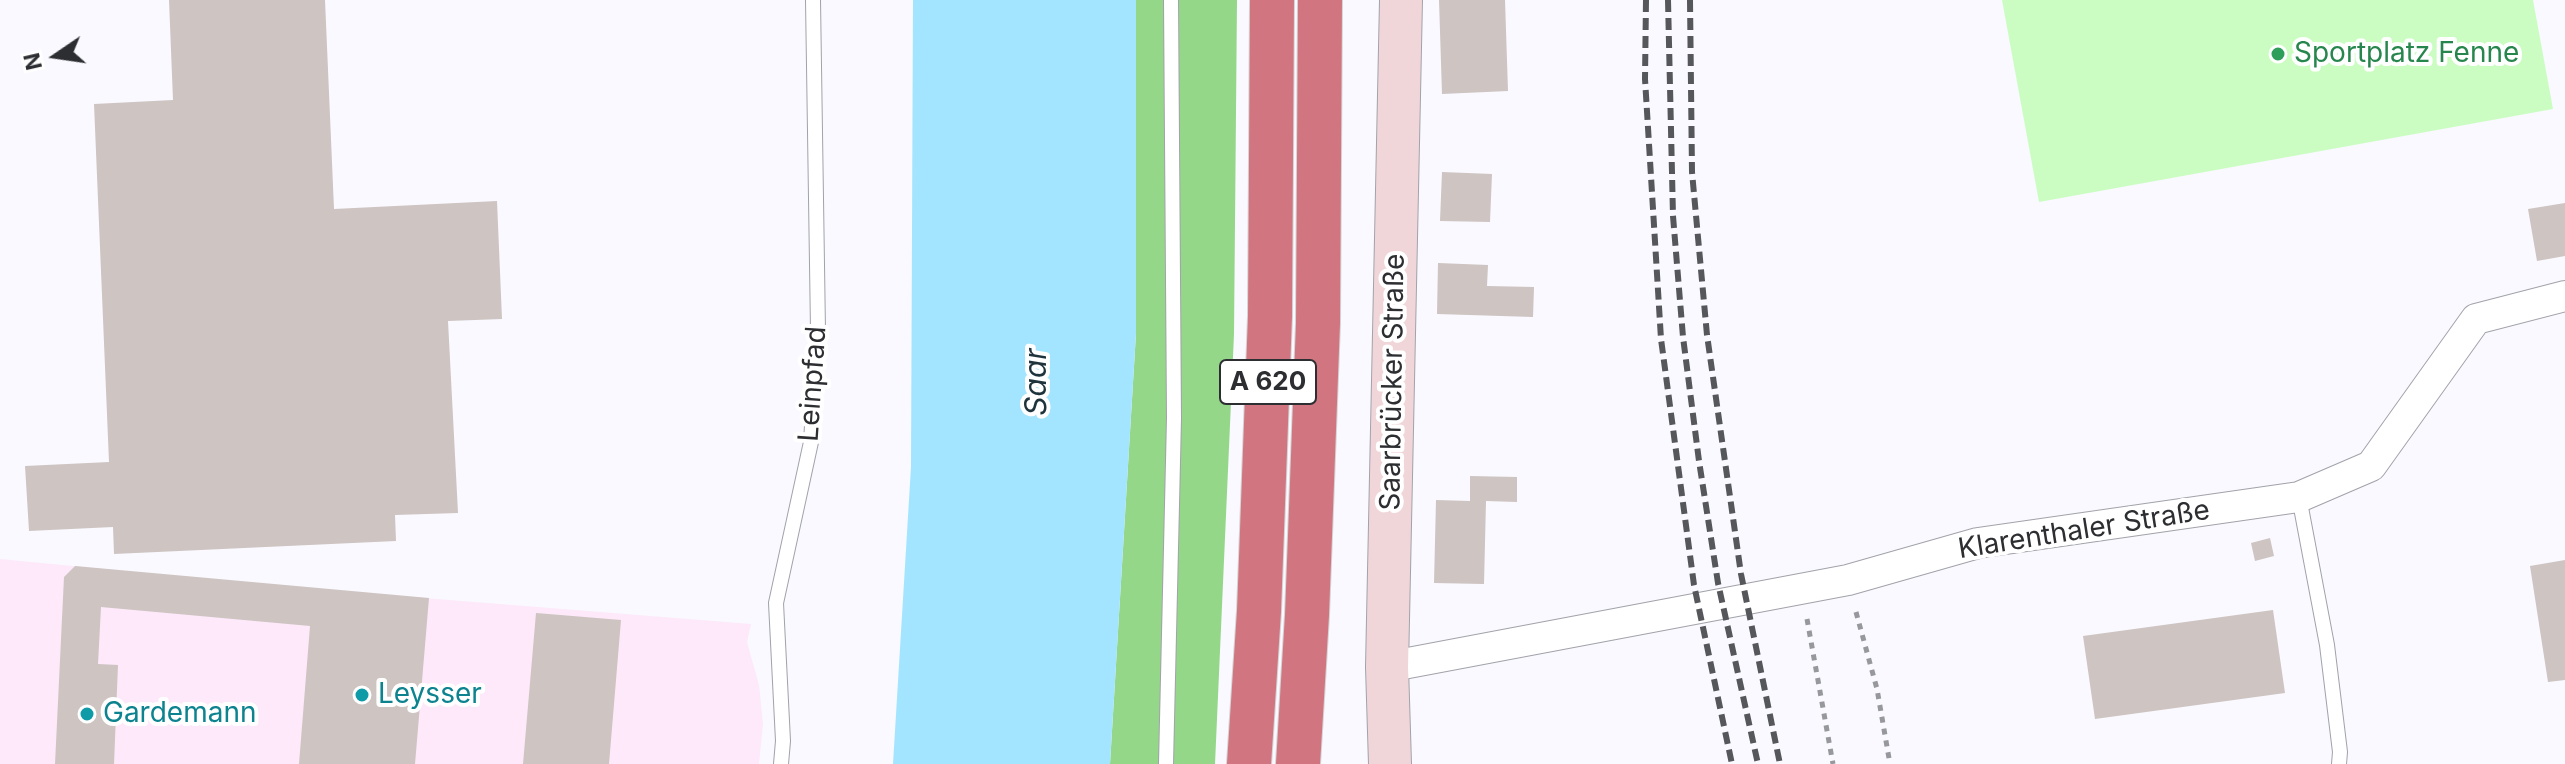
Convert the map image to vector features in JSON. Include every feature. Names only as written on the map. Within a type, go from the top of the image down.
[{"type":"highway","name":"A 620","points":[[1249,764],[1259,611],[1270,316],[1272,0]]},
{"type":"highway","name":"A 620","points":[[1298,764],[1318,323],[1320,0]]},
{"type":"street","name":"Saarbrücker Straße","points":[[1390,764],[1387,667],[1401,0]]},
{"type":"street","name":"Klarenthaler Straße","points":[[1387,667],[1801,590],[1978,543],[2299,497],[2371,466],[2476,319],[2565,296]]},
{"type":"lane","name":"Leinpfad","points":[[781,764],[783,741],[776,603],[811,442],[818,330],[813,0]]},
{"type":"lane","points":[[1166,764],[1174,418],[1171,0]]},
{"type":"lane","points":[[2299,497],[2327,645],[2339,764]]},
{"type":"path","points":[[1848,580],[1877,689],[1890,764]]},
{"type":"path","points":[[1801,590],[1833,764]]},
{"type":"shaded area","points":[[0,559],[311,589],[751,624],[747,642],[759,685],[763,724],[759,764],[0,764]]},
{"type":"green space","points":[[1136,0],[1237,0],[1234,334],[1215,764],[1110,764],[1136,333]]},
{"type":"green space","name":"Sportplatz Fenne","points":[[2002,0],[2533,0],[2553,109],[2039,202]]},
{"type":"water","name":"Saar","points":[[913,0],[1136,0],[1136,333],[1110,764],[893,764],[911,467]]},
{"type":"building","points":[[169,0],[325,0],[334,209],[497,201],[502,319],[448,321],[458,513],[395,515],[396,541],[114,554],[113,527],[29,531],[25,466],[109,462],[94,104],[173,100]]},
{"type":"building","points":[[1439,0],[1505,0],[1508,91],[1442,94]]},
{"type":"building","points":[[1442,172],[1492,174],[1490,222],[1440,221]]},
{"type":"building","points":[[2565,203],[2565,256],[2537,261],[2528,209]]},
{"type":"building","points":[[1438,263],[1488,265],[1487,286],[1534,287],[1533,317],[1437,314]]},
{"type":"building","points":[[1470,476],[1517,477],[1517,502],[1486,501],[1484,584],[1434,583],[1436,500],[1470,501]]},
{"type":"building","points":[[2270,538],[2274,556],[2255,561],[2251,543]]},
{"type":"building","points":[[2565,560],[2565,680],[2548,682],[2530,566]]},
{"type":"building","points":[[75,566],[429,598],[415,764],[299,764],[310,626],[101,607],[98,664],[118,665],[114,764],[55,764],[64,577]]},
{"type":"building","points":[[2273,610],[2285,693],[2095,719],[2083,636]]},
{"type":"building","points":[[536,613],[621,620],[609,764],[523,764]]},
{"type":"railway","points":[[1646,0],[1645,79],[1661,339],[1694,585],[1732,764]]},
{"type":"railway","points":[[1668,0],[1673,216],[1683,337],[1718,583],[1758,764]]},
{"type":"railway","points":[[1690,0],[1692,172],[1707,335],[1741,574],[1780,764]]},
{"type":"place","name":"Sportplatz Fenne","points":[[2278,54]]},
{"type":"place","name":"Leysser","points":[[362,695]]},
{"type":"place","name":"Gardemann","points":[[87,714]]}]
